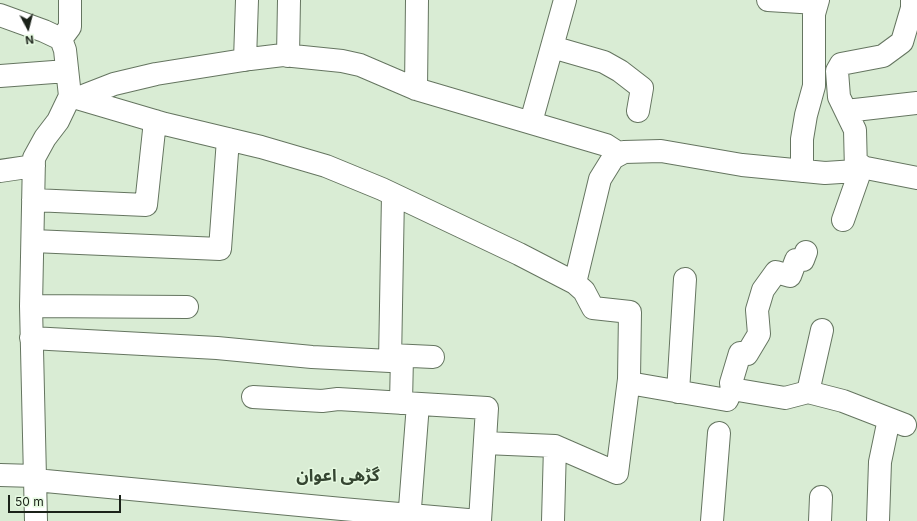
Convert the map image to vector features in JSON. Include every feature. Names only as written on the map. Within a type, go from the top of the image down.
[{"type":"street","points":[[61,40],[70,27],[70,0]]},
{"type":"street","points":[[245,60],[247,0]]},
{"type":"street","points":[[288,56],[289,0]]},
{"type":"street","points":[[416,89],[417,0]]},
{"type":"street","points":[[531,122],[565,0]]},
{"type":"street","points":[[768,0],[818,1],[814,14],[814,86],[806,115],[802,140],[802,171]]},
{"type":"street","points":[[843,220],[859,166],[855,130],[839,97],[837,71],[841,64],[883,56],[902,42],[912,8],[912,0]]},
{"type":"street","points":[[0,15],[44,31],[61,40],[65,50],[67,71],[74,97]]},
{"type":"street","points":[[552,48],[604,62],[620,71],[642,88],[638,111]]},
{"type":"street","points":[[36,521],[31,338],[34,158],[45,138],[74,97],[114,84],[156,74],[245,60],[288,56],[342,61],[360,65],[416,89],[606,144],[620,154]]},
{"type":"street","points":[[0,76],[67,71]]},
{"type":"street","points":[[74,97],[155,121],[261,147],[326,166],[393,194],[518,254],[574,283],[584,291],[593,308],[630,312],[629,383],[617,473],[555,446],[485,443]]},
{"type":"street","points":[[846,111],[917,103]]},
{"type":"street","points":[[33,200],[146,205],[155,121]]},
{"type":"street","points":[[33,240],[220,249],[228,139]]},
{"type":"street","points":[[574,283],[600,179],[613,158],[624,152],[661,151],[742,165],[825,173],[856,171],[859,166]]},
{"type":"street","points":[[0,171],[34,166]]},
{"type":"street","points":[[859,166],[917,178]]},
{"type":"street","points":[[393,194],[396,355],[409,404],[409,518]]},
{"type":"street","points":[[629,383],[727,400],[732,389],[731,383],[740,353],[747,354],[758,334],[758,310],[763,290],[776,272],[790,276],[796,260],[803,260],[806,252]]},
{"type":"street","points":[[678,392],[685,279]]},
{"type":"street","points":[[31,306],[186,307]]},
{"type":"street","points":[[808,392],[822,330]]},
{"type":"street","points":[[31,338],[217,348],[320,357],[390,361],[396,355],[433,356]]},
{"type":"street","points":[[732,389],[785,398],[808,392],[843,401],[897,422],[880,462],[878,521]]},
{"type":"street","points":[[0,475],[341,515],[479,521],[487,408],[338,399],[322,401],[252,397]]},
{"type":"street","points":[[712,521],[719,433]]},
{"type":"street","points":[[553,521],[555,446]]},
{"type":"street","points":[[820,521],[821,497]]},
{"type":"district","name":"گڑھی اعوان","points":[[338,476]]}]
